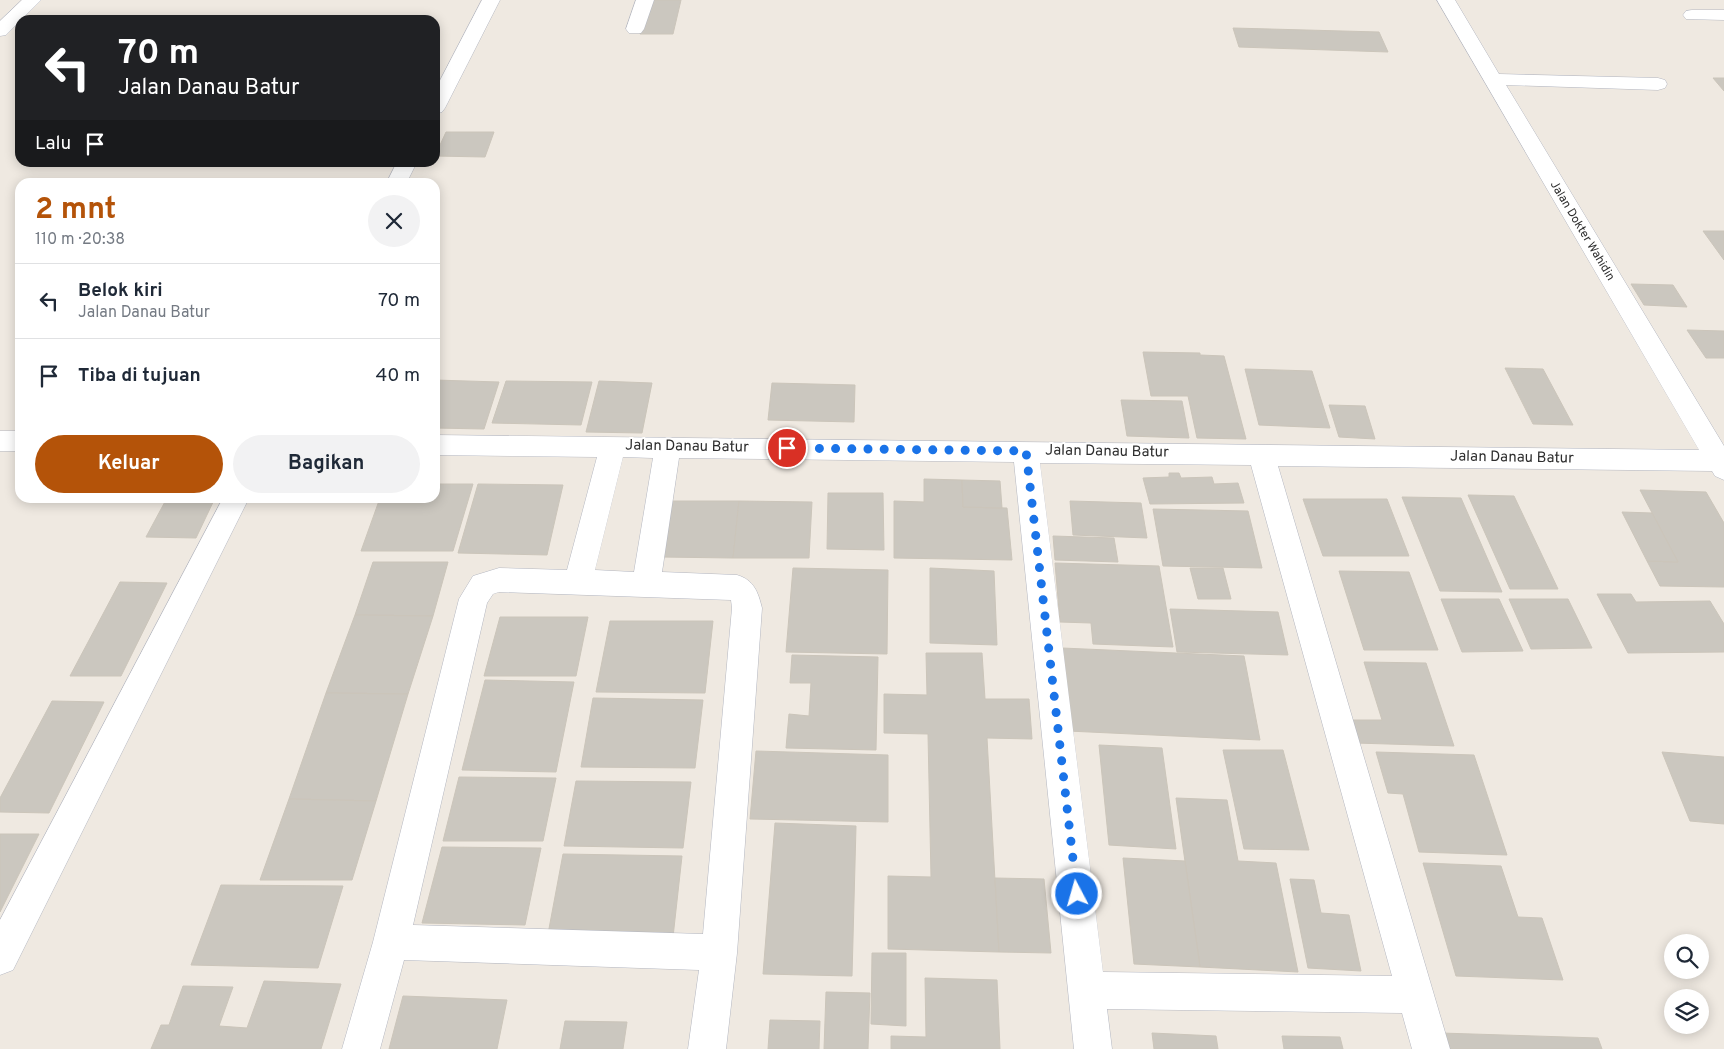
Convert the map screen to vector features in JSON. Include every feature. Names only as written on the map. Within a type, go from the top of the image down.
[{"type":"street","points":[[17,15],[32,0]]},
{"type":"street","points":[[440,98],[490,0]]},
{"type":"street","points":[[636,29],[645,0]]},
{"type":"street","name":"Jalan Dokter Wahidin","points":[[1446,0],[1722,464]]},
{"type":"street","points":[[1692,15],[1724,15]]},
{"type":"street","points":[[0,32],[15,17]]},
{"type":"street","points":[[1493,79],[1658,84]]},
{"type":"street","points":[[0,441],[15,441]]},
{"type":"street","name":"Jalan Danau Batur","points":[[440,445],[1261,454],[1722,464]]},
{"type":"street","points":[[577,584],[613,446]]},
{"type":"street","points":[[646,585],[668,447]]},
{"type":"street","points":[[1026,451],[1088,990],[1093,1049]]},
{"type":"street","points":[[1261,454],[1431,1049]]},
{"type":"street","points":[[0,957],[233,503]]},
{"type":"street","points":[[361,1049],[391,942],[473,599],[483,585],[499,580],[577,584],[737,587],[747,602],[719,953],[707,1049]]},
{"type":"street","points":[[391,942],[719,953]]},
{"type":"street","points":[[1088,990],[1417,995]]},
{"type":"building","points":[[650,0],[681,0],[673,34],[640,34]]},
{"type":"building","points":[[1233,28],[1379,32],[1388,52],[1239,47]]},
{"type":"building","points":[[1713,78],[1724,78],[1724,91]]},
{"type":"building","points":[[446,132],[494,132],[485,157],[440,156],[440,145]]},
{"type":"building","points":[[1703,231],[1724,231],[1724,260]]},
{"type":"building","points":[[1631,284],[1673,285],[1687,307],[1644,305]]},
{"type":"building","points":[[1687,330],[1724,331],[1724,358],[1706,358]]},
{"type":"building","points":[[1143,352],[1200,353],[1200,355],[1224,356],[1246,439],[1197,438],[1188,396],[1151,396]]},
{"type":"building","points":[[1505,368],[1543,369],[1573,425],[1533,424]]},
{"type":"building","points":[[1245,369],[1312,371],[1330,428],[1259,425]]},
{"type":"building","points":[[440,380],[499,382],[484,429],[440,428]]},
{"type":"building","points":[[506,381],[592,382],[581,425],[492,423]]},
{"type":"building","points":[[599,381],[652,383],[642,433],[586,432]]},
{"type":"building","points":[[772,383],[855,385],[854,422],[768,420]]},
{"type":"building","points":[[1121,400],[1182,401],[1189,438],[1127,436]]},
{"type":"building","points":[[1329,405],[1365,406],[1375,439],[1339,437]]},
{"type":"building","points":[[1169,473],[1179,473],[1181,478],[1212,477],[1214,484],[1238,483],[1244,503],[1150,504],[1143,478],[1169,477]]},
{"type":"building","points":[[924,479],[962,480],[963,507],[1007,508],[1012,560],[894,558],[894,501],[924,502]]},
{"type":"building","points":[[962,480],[1000,481],[1002,508],[963,507]]},
{"type":"building","points":[[440,484],[473,484],[453,551],[361,551],[378,503],[440,503]]},
{"type":"building","points":[[478,484],[563,485],[547,555],[458,553]]},
{"type":"building","points":[[1640,490],[1706,492],[1724,523],[1724,587],[1660,586],[1647,561],[1678,562]]},
{"type":"building","points":[[828,493],[883,493],[884,550],[827,549]]},
{"type":"building","points":[[1468,495],[1514,496],[1558,589],[1510,589]]},
{"type":"building","points":[[1402,497],[1461,498],[1502,592],[1440,591]]},
{"type":"building","points":[[1303,499],[1387,499],[1409,556],[1323,556]]},
{"type":"building","points":[[670,501],[739,501],[733,558],[661,557]]},
{"type":"building","points":[[739,501],[812,502],[809,558],[733,558]]},
{"type":"building","points":[[1070,501],[1141,503],[1147,538],[1073,535]]},
{"type":"building","points":[[164,503],[213,503],[196,538],[146,537]]},
{"type":"building","points":[[1153,509],[1248,511],[1262,568],[1163,566]]},
{"type":"building","points":[[1622,512],[1652,513],[1678,562],[1647,561]]},
{"type":"building","points":[[1053,536],[1114,538],[1118,562],[1055,560]]},
{"type":"building","points":[[373,562],[448,562],[433,616],[355,615]]},
{"type":"building","points":[[1055,563],[1159,566],[1173,647],[1093,644],[1091,623],[1060,622]]},
{"type":"building","points":[[793,568],[888,570],[887,654],[786,652]]},
{"type":"building","points":[[930,568],[994,571],[997,645],[930,643]]},
{"type":"building","points":[[1190,568],[1223,568],[1231,599],[1198,599]]},
{"type":"building","points":[[1339,571],[1409,572],[1438,650],[1364,650]]},
{"type":"building","points":[[120,582],[167,583],[121,676],[70,676]]},
{"type":"building","points":[[1597,594],[1631,594],[1636,602],[1710,601],[1724,624],[1724,652],[1628,653]]},
{"type":"building","points":[[1441,599],[1499,599],[1523,651],[1462,652]]},
{"type":"building","points":[[1509,599],[1568,599],[1592,648],[1531,649]]},
{"type":"building","points":[[1170,609],[1278,612],[1288,655],[1177,652]]},
{"type":"building","points":[[355,615],[433,616],[408,694],[326,693]]},
{"type":"building","points":[[500,617],[588,617],[576,676],[484,676]]},
{"type":"building","points":[[610,621],[713,621],[705,693],[596,692]]},
{"type":"building","points":[[1062,648],[1244,656],[1260,740],[1068,731]]},
{"type":"building","points":[[926,653],[982,653],[985,699],[1029,699],[1032,739],[987,738],[999,952],[888,949],[888,876],[931,877],[928,734],[884,733],[884,694],[927,695]]},
{"type":"building","points":[[792,655],[878,657],[876,750],[786,748],[789,714],[809,716],[811,683],[790,683]]},
{"type":"building","points":[[1364,662],[1426,663],[1454,746],[1355,743],[1349,720],[1382,720]]},
{"type":"building","points":[[485,680],[574,682],[556,772],[462,770]]},
{"type":"building","points":[[326,693],[408,694],[376,801],[289,799]]},
{"type":"building","points":[[593,698],[703,700],[695,768],[581,767]]},
{"type":"building","points":[[52,701],[104,702],[49,813],[0,812],[0,798]]},
{"type":"building","points":[[1099,745],[1162,748],[1176,849],[1109,845]]},
{"type":"building","points":[[1223,750],[1283,750],[1309,850],[1244,849]]},
{"type":"building","points":[[756,751],[888,755],[888,822],[750,819]]},
{"type":"building","points":[[1376,752],[1474,755],[1507,855],[1419,852],[1403,794],[1388,793]]},
{"type":"building","points":[[1662,752],[1724,757],[1724,824],[1690,821]]},
{"type":"building","points":[[459,777],[556,778],[543,841],[443,841]]},
{"type":"building","points":[[576,781],[691,782],[683,848],[564,846]]},
{"type":"building","points":[[1176,798],[1227,800],[1238,861],[1276,863],[1298,972],[1200,967]]},
{"type":"building","points":[[289,799],[376,801],[352,880],[260,880]]},
{"type":"building","points":[[775,823],[856,826],[852,976],[763,974]]},
{"type":"building","points":[[0,834],[39,834],[0,912]]},
{"type":"building","points":[[442,847],[541,848],[525,925],[422,923]]},
{"type":"building","points":[[563,854],[682,856],[673,937],[548,934]]},
{"type":"building","points":[[1123,858],[1185,861],[1200,967],[1134,964]]},
{"type":"building","points":[[1423,863],[1501,866],[1518,917],[1542,918],[1563,980],[1456,976]]},
{"type":"building","points":[[995,878],[1044,879],[1051,953],[999,952]]},
{"type":"building","points":[[1290,879],[1314,880],[1321,913],[1349,915],[1361,971],[1308,968]]},
{"type":"building","points":[[221,885],[343,886],[318,968],[191,965]]},
{"type":"building","points":[[872,953],[906,953],[906,1026],[871,1024]]},
{"type":"building","points":[[925,978],[997,980],[1000,1049],[891,1049],[891,1036],[926,1037]]},
{"type":"building","points":[[264,981],[341,984],[321,1049],[151,1049],[161,1025],[169,1025],[183,986],[233,987],[219,1026],[247,1028]]},
{"type":"building","points":[[826,992],[870,993],[868,1049],[824,1049]]},
{"type":"building","points":[[403,996],[507,1000],[497,1049],[389,1049]]},
{"type":"building","points":[[770,1020],[820,1021],[819,1049],[768,1049]]},
{"type":"building","points":[[565,1021],[627,1022],[623,1049],[560,1049]]},
{"type":"building","points":[[1152,1033],[1216,1036],[1218,1049],[1154,1049]]},
{"type":"building","points":[[1441,1033],[1598,1038],[1602,1049],[1446,1049]]},
{"type":"building","points":[[1282,1036],[1340,1037],[1343,1049],[1284,1049]]},
{"type":"route","points":[[787,448],[1026,451],[1077,894]]}]
